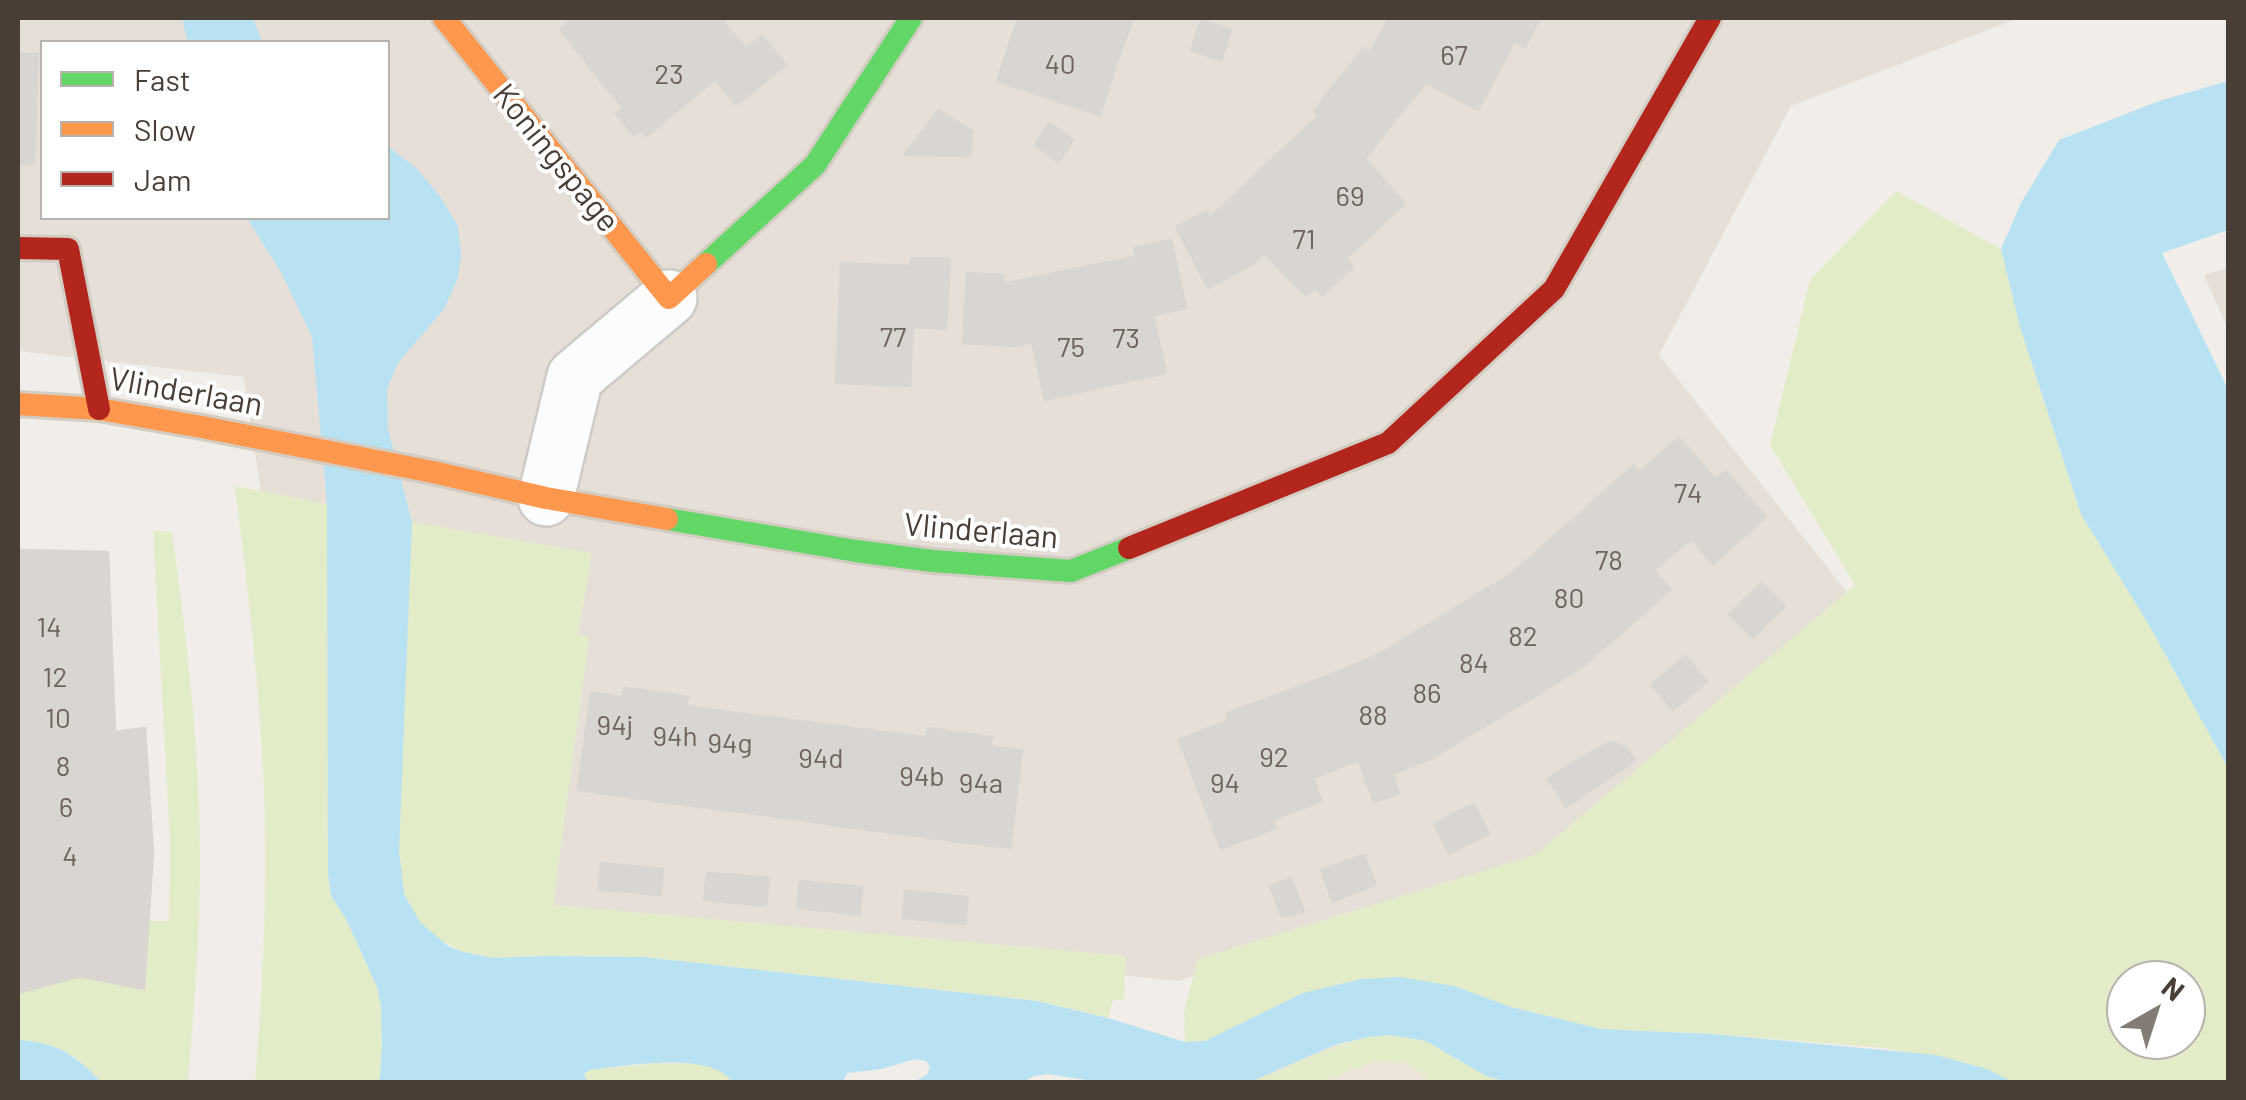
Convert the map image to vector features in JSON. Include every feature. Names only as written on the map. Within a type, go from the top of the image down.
[{"type":"street","name":"Koningspage","points":[[444,18],[669,298]]},
{"type":"street","points":[[546,498],[575,378],[815,165],[911,18]]},
{"type":"street","name":"Vlinderlaan","points":[[18,404],[99,409],[433,472],[546,498],[875,554],[1071,572],[1388,443],[1554,289],[1710,18]]},
{"type":"street","points":[[18,248],[68,249],[99,409]]},
{"type":"shaded area","points":[[18,18],[2019,18],[1791,106],[1659,355],[1850,596],[1539,854],[1179,981],[348,900],[300,761],[244,377],[18,351]]},
{"type":"shaded area","points":[[2228,268],[2228,329],[2204,275]]},
{"type":"shaded area","points":[[1335,1045],[1486,1076],[1508,1082],[1250,1082]]},
{"type":"green space","points":[[1896,191],[2001,249],[2020,327],[2081,514],[2149,625],[2228,768],[2228,1082],[2013,1082],[1987,1069],[1886,1048],[1601,1029],[1511,1007],[1454,986],[1303,993],[1205,1041],[1185,1042],[1184,1012],[1198,959],[1535,855],[1855,585],[1770,445],[1810,280]]},
{"type":"green space","points":[[235,486],[327,504],[328,873],[331,896],[346,919],[377,987],[382,1045],[378,1082],[255,1082],[264,918],[264,794],[254,652]]},
{"type":"green space","points":[[412,522],[592,553],[578,635],[589,637],[553,905],[1126,956],[1124,1000],[1113,1000],[1108,1018],[1037,1001],[644,957],[492,958],[460,951],[434,936],[420,922],[404,894],[399,851]]},
{"type":"green space","points":[[153,530],[172,532],[198,778],[199,916],[188,1082],[101,1082],[83,1063],[64,1051],[18,1040],[18,993],[80,976],[143,988],[149,921],[169,921],[170,839]]},
{"type":"green space","points":[[1390,1035],[1426,1041],[1486,1076],[1508,1082],[1431,1082],[1409,1064],[1373,1062],[1319,1082],[1250,1082],[1335,1047]]},
{"type":"green space","points":[[659,1063],[708,1066],[732,1082],[587,1082],[584,1074],[589,1070]]},
{"type":"water","points":[[182,18],[253,18],[261,40],[188,40]]},
{"type":"water","points":[[2228,81],[2228,230],[2162,253],[2228,389],[2228,768],[2149,625],[2081,514],[2020,327],[2001,249],[2021,203],[2059,140],[2159,101]]},
{"type":"water","points":[[390,148],[416,168],[440,196],[458,226],[458,278],[444,309],[398,363],[387,389],[388,429],[412,522],[399,851],[404,894],[420,922],[448,946],[492,958],[644,957],[1037,1001],[1185,1042],[1205,1041],[1303,993],[1362,979],[1399,977],[1454,986],[1511,1007],[1601,1029],[1712,1034],[1936,1055],[1987,1069],[2013,1082],[1508,1082],[1486,1076],[1426,1041],[1390,1035],[1335,1045],[1250,1082],[1100,1082],[1047,1074],[1022,1082],[913,1082],[927,1075],[930,1067],[926,1061],[915,1059],[882,1069],[847,1073],[843,1082],[732,1082],[706,1066],[666,1062],[590,1070],[584,1074],[587,1082],[378,1082],[382,1045],[377,987],[346,919],[331,896],[328,873],[327,504],[312,337],[282,274],[248,220],[390,220]]},
{"type":"water","points":[[18,1040],[64,1051],[101,1082],[18,1082]]},
{"type":"building","points":[[574,18],[686,18],[603,84],[560,29]]},
{"type":"building","points":[[686,18],[720,18],[746,49],[762,36],[786,65],[736,105],[715,79],[647,136],[642,130],[634,136],[616,114],[623,108],[603,84]]},
{"type":"building","points":[[1133,18],[1120,55],[1017,21]]},
{"type":"building","points":[[1389,18],[1443,18],[1509,52],[1478,110],[1426,83],[1392,124],[1338,80],[1365,47],[1370,53]]},
{"type":"building","points":[[1443,18],[1540,18],[1525,47],[1514,41],[1509,52]]},
{"type":"building","points":[[1201,20],[1231,30],[1221,60],[1191,50]]},
{"type":"building","points":[[1017,21],[1119,56],[1100,115],[997,81]]},
{"type":"building","points":[[18,54],[38,54],[34,164],[18,164]]},
{"type":"building","points":[[1337,81],[1392,124],[1365,159],[1405,203],[1354,251],[1270,161],[1319,116],[1314,111]]},
{"type":"building","points":[[939,110],[972,131],[970,156],[904,155]]},
{"type":"building","points":[[1049,123],[1073,140],[1059,162],[1035,145]]},
{"type":"building","points":[[1270,161],[1354,251],[1346,258],[1353,267],[1323,295],[1315,287],[1306,296],[1264,253],[1253,264],[1208,288],[1176,227],[1206,211],[1210,218]]},
{"type":"building","points":[[1171,240],[1186,308],[1153,315],[1166,373],[1105,386],[1079,268],[1136,257],[1134,248]]},
{"type":"building","points":[[911,258],[950,259],[946,329],[913,327],[910,386],[836,383],[841,263],[911,266]]},
{"type":"building","points":[[1079,268],[1105,386],[1045,400],[1032,342],[1015,346],[963,343],[967,273],[1002,275],[1003,284]]},
{"type":"building","points":[[1679,438],[1757,525],[1713,564],[1632,469],[1633,465],[1639,472]]},
{"type":"building","points":[[1631,468],[1691,539],[1654,570],[1669,591],[1591,503]]},
{"type":"building","points":[[1725,471],[1766,516],[1757,524],[1717,478]]},
{"type":"building","points":[[1592,504],[1669,591],[1629,626],[1552,538]]},
{"type":"building","points":[[1552,538],[1629,626],[1581,668],[1513,573]]},
{"type":"building","points":[[18,550],[108,552],[115,732],[145,728],[153,853],[144,989],[80,976],[18,993]]},
{"type":"building","points":[[1513,573],[1581,668],[1527,701],[1466,601]]},
{"type":"building","points":[[1762,583],[1785,606],[1768,622],[1746,598]]},
{"type":"building","points":[[1746,598],[1768,622],[1753,638],[1729,614]]},
{"type":"building","points":[[1466,601],[1527,701],[1480,729],[1421,629]]},
{"type":"building","points":[[1421,628],[1480,729],[1429,760],[1376,656]]},
{"type":"building","points":[[1376,656],[1429,760],[1392,774],[1399,793],[1374,802],[1327,676]]},
{"type":"building","points":[[1685,656],[1707,681],[1690,696],[1668,671]]},
{"type":"building","points":[[1668,671],[1690,696],[1673,710],[1651,685]]},
{"type":"building","points":[[1327,676],[1358,760],[1313,778],[1319,802],[1277,695]]},
{"type":"building","points":[[624,688],[657,692],[642,799],[578,790],[591,693],[623,697]]},
{"type":"building","points":[[657,692],[688,697],[686,706],[713,710],[701,807],[642,799]]},
{"type":"building","points":[[1277,695],[1319,802],[1272,820],[1276,828],[1273,829],[1228,713]]},
{"type":"building","points":[[713,710],[760,716],[748,813],[701,807]]},
{"type":"building","points":[[1228,713],[1273,829],[1221,849],[1179,740],[1229,720]]},
{"type":"building","points":[[760,716],[807,722],[794,819],[748,813]]},
{"type":"building","points":[[807,722],[853,728],[840,826],[794,819]]},
{"type":"building","points":[[853,728],[900,734],[886,832],[840,826]]},
{"type":"building","points":[[928,728],[959,733],[946,840],[886,832],[900,734],[926,737]]},
{"type":"building","points":[[959,733],[992,737],[990,746],[1022,751],[1010,848],[946,840]]},
{"type":"building","points":[[1610,742],[1625,747],[1635,760],[1585,794],[1567,766]]},
{"type":"building","points":[[1567,766],[1585,794],[1566,807],[1548,779]]},
{"type":"building","points":[[1474,804],[1489,834],[1468,844],[1453,814]]},
{"type":"building","points":[[1453,814],[1468,844],[1449,854],[1434,824]]},
{"type":"building","points":[[1364,855],[1376,885],[1354,893],[1343,862]]},
{"type":"building","points":[[601,863],[632,866],[630,892],[599,890]]},
{"type":"building","points":[[1342,863],[1354,893],[1333,901],[1321,870]]},
{"type":"building","points":[[632,866],[663,869],[661,895],[630,892]]},
{"type":"building","points":[[707,873],[738,875],[735,903],[704,900]]},
{"type":"building","points":[[738,875],[769,878],[766,906],[735,903]]},
{"type":"building","points":[[1291,878],[1304,911],[1282,917],[1270,886]]},
{"type":"building","points":[[800,881],[831,884],[828,911],[797,908]]},
{"type":"building","points":[[831,884],[862,887],[860,915],[828,911]]},
{"type":"building","points":[[905,891],[937,894],[934,921],[903,918]]},
{"type":"building","points":[[937,894],[968,897],[965,924],[934,921]]},
{"type":"traffic: fast","points":[[706,264],[815,165],[911,18]]},
{"type":"traffic: fast","points":[[667,519],[933,561],[1071,571],[1129,548]]},
{"type":"traffic: slow","points":[[444,18],[669,298],[706,264]]},
{"type":"traffic: slow","points":[[18,404],[99,409],[202,427],[667,519]]},
{"type":"traffic: jam","points":[[1129,548],[1388,443],[1554,289],[1710,18]]},
{"type":"traffic: jam","points":[[18,248],[68,249],[99,409]]}]
